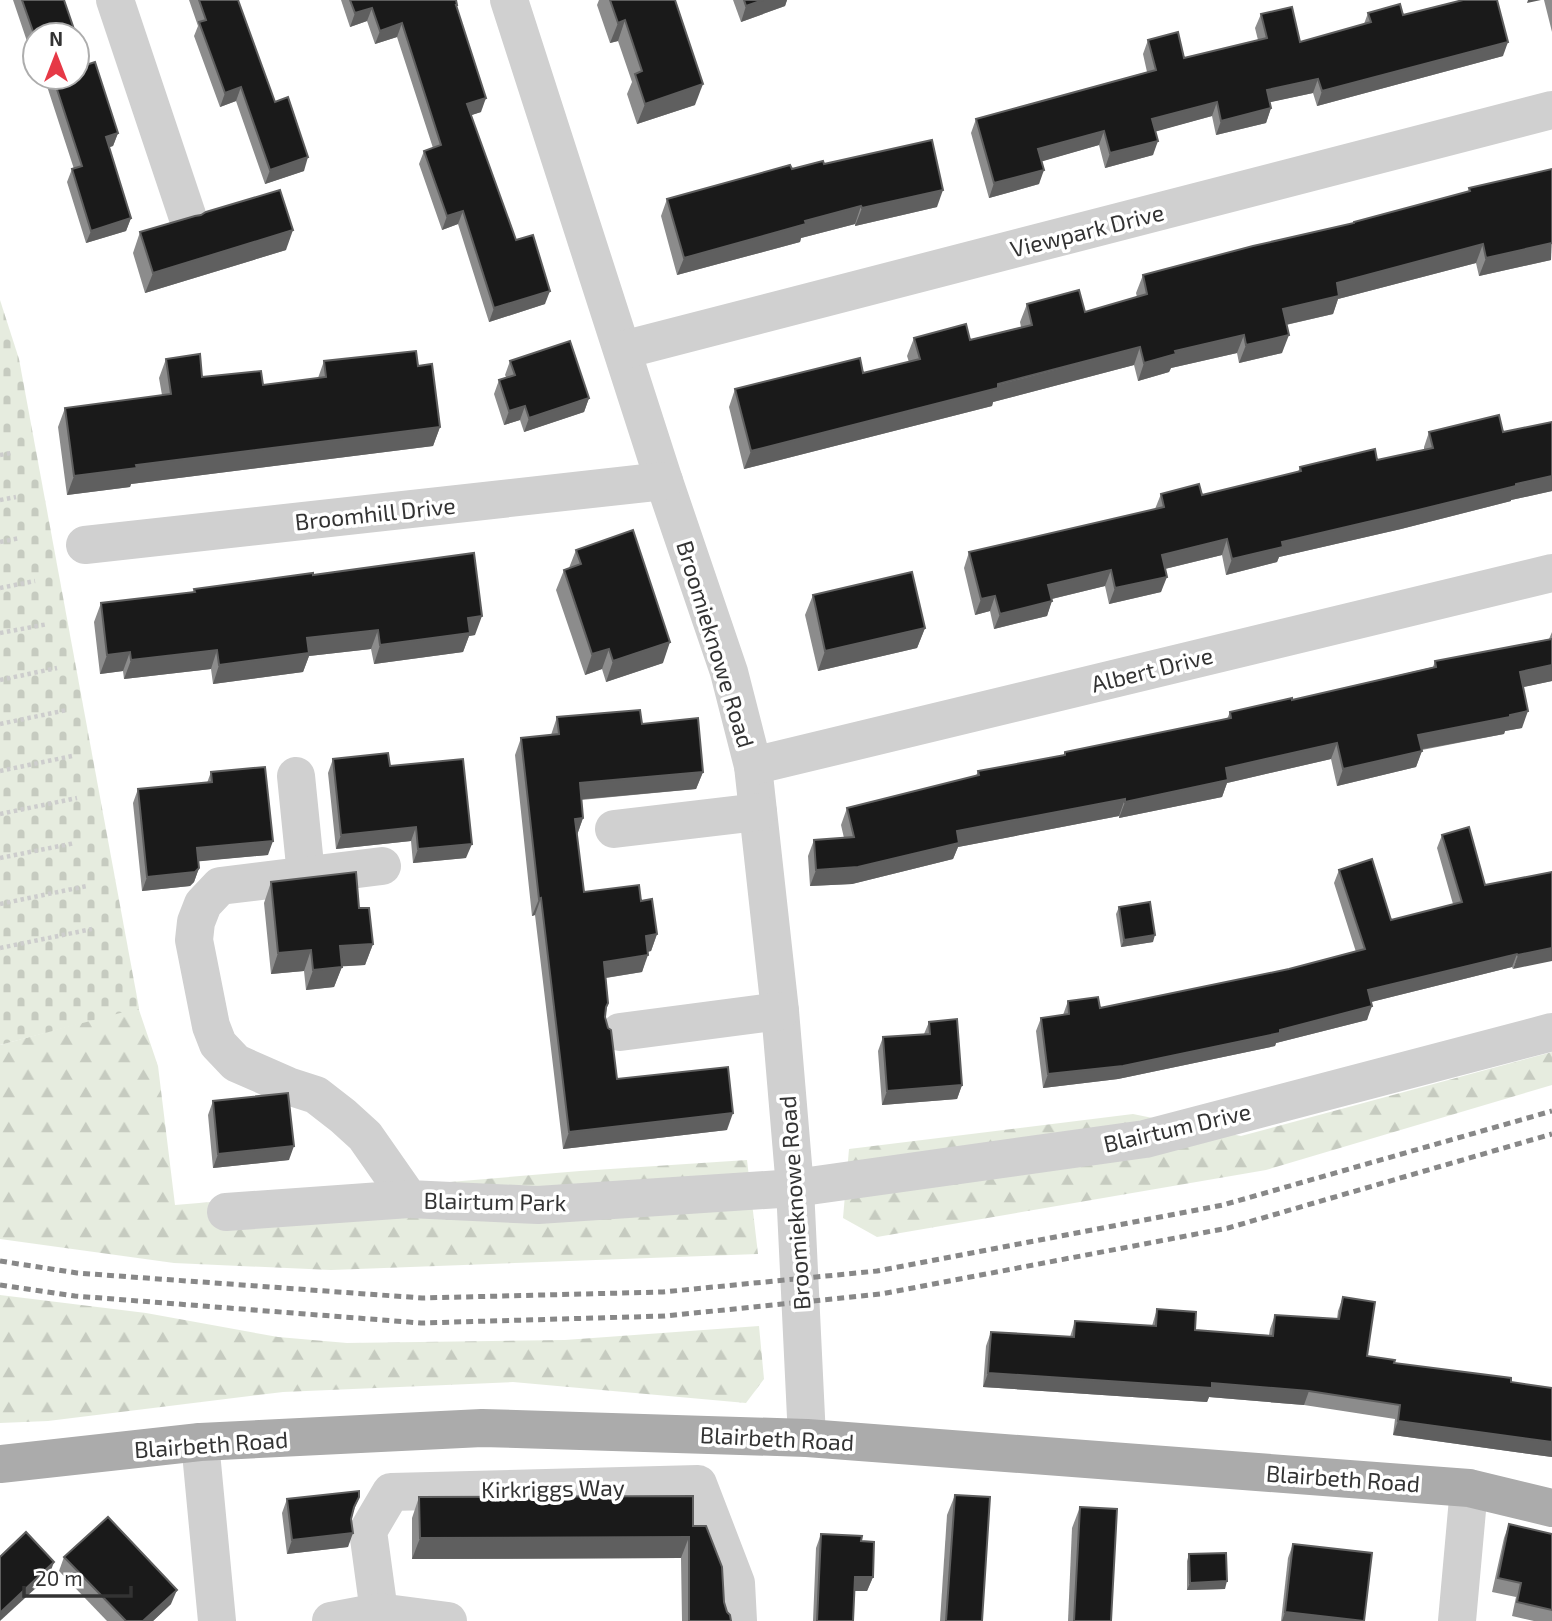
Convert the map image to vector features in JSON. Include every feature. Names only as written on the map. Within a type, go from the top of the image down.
[{"type":"main road","name":"Blairbeth Road","points":[[0,1464],[200,1442],[482,1428],[807,1438],[1469,1488],[1552,1508]]},
{"type":"street","points":[[115,0],[187,215]]},
{"type":"street","name":"Broomieknowe Road","points":[[509,0],[664,481],[729,672],[752,766],[780,1011],[795,1188],[807,1438]]},
{"type":"street","name":"Viewpark Drive","points":[[623,350],[1552,110]]},
{"type":"street","name":"Broomhill Drive","points":[[85,544],[664,481]]},
{"type":"street","name":"Albert Drive","points":[[752,766],[1552,573]]},
{"type":"street","points":[[296,776],[306,875]]},
{"type":"street","points":[[614,829],[758,812]]},
{"type":"street","name":"Blairtum Park","points":[[382,866],[220,886],[203,904],[196,922],[194,940],[211,1026],[218,1044],[236,1063],[316,1095],[343,1116],[365,1136],[409,1199],[537,1205],[795,1188]]},
{"type":"street","points":[[620,1032],[780,1011]]},
{"type":"street","name":"Blairtum Drive","points":[[795,1188],[1145,1139],[1552,1032]]},
{"type":"street","points":[[226,1212],[409,1199]]},
{"type":"street","points":[[200,1442],[217,1621]]},
{"type":"street","name":"Kirkriggs Way","points":[[379,1612],[368,1531],[391,1492],[698,1484],[736,1583],[738,1621]]},
{"type":"street","points":[[1457,1621],[1469,1488]]},
{"type":"street","points":[[331,1621],[379,1612],[448,1621]]},
{"type":"path","points":[[0,455],[11,453]]},
{"type":"path","points":[[0,500],[16,497]]},
{"type":"path","points":[[0,542],[20,538]]},
{"type":"path","points":[[0,588],[35,581]]},
{"type":"path","points":[[0,633],[48,624]]},
{"type":"path","points":[[0,680],[57,668]]},
{"type":"path","points":[[0,724],[66,710]]},
{"type":"path","points":[[0,771],[72,756]]},
{"type":"path","points":[[0,814],[77,798]]},
{"type":"path","points":[[0,858],[75,843]]},
{"type":"path","points":[[0,904],[87,886]]},
{"type":"path","points":[[0,948],[92,929]]},
{"type":"green space","points":[[0,300],[19,359],[139,1008],[0,1045]]},
{"type":"green space","points":[[138,1007],[158,1066],[175,1205],[580,1171],[747,1160],[758,1254],[331,1270],[174,1263],[0,1239],[0,1045]]},
{"type":"green space","points":[[1552,1052],[1552,1085],[1266,1170],[877,1237],[843,1218],[849,1149],[1133,1114],[1241,1136]]},
{"type":"green space","points":[[0,1295],[146,1313],[278,1337],[347,1343],[565,1340],[759,1326],[764,1379],[746,1403],[513,1382],[283,1392],[48,1421],[0,1423]]},
{"type":"building","points":[[22,0],[64,0],[71,21],[29,21]]},
{"type":"building","points":[[199,0],[238,0],[275,102],[288,97],[308,157],[270,170],[241,87],[225,93],[199,22],[206,20]]},
{"type":"building","points":[[350,0],[456,0],[486,98],[467,104],[516,240],[533,235],[550,291],[494,308],[463,211],[447,216],[424,151],[441,145],[402,23],[380,31],[372,8],[355,13]]},
{"type":"building","points":[[610,0],[675,0],[703,84],[645,104],[635,74],[642,71],[625,20],[618,23]]},
{"type":"building","points":[[744,0],[763,0],[746,6]]},
{"type":"building","points":[[1463,0],[1497,0],[1508,42],[1322,91],[1318,79],[1267,90],[1271,108],[1221,121],[1217,102],[1152,119],[1158,141],[1110,153],[1104,131],[1038,149],[1044,170],[994,183],[976,119],[1156,70],[1148,40],[1178,32],[1184,58],[1267,38],[1261,14],[1292,7],[1300,42],[1371,22],[1368,13],[1400,4],[1403,15]]},
{"type":"building","points":[[95,62],[118,133],[106,137],[131,218],[91,231],[72,169],[82,166],[58,91],[91,91],[91,63]]},
{"type":"building","points":[[932,140],[943,190],[862,208],[861,206],[684,258],[667,199],[790,165],[792,169],[823,161],[824,164]]},
{"type":"building","points":[[1552,169],[1552,243],[1486,258],[1483,244],[1337,283],[1339,296],[1283,309],[1289,335],[1246,345],[1244,335],[1175,351],[1176,354],[1144,363],[1140,347],[998,384],[998,388],[751,451],[735,389],[860,358],[863,373],[920,359],[914,338],[966,324],[970,340],[1032,325],[1027,304],[1079,290],[1085,312],[1147,294],[1143,275],[1354,223],[1470,191],[1469,188]]},
{"type":"building","points":[[280,190],[293,230],[153,273],[140,232]]},
{"type":"building","points":[[570,341],[589,398],[529,418],[525,406],[509,411],[499,380],[515,375],[510,361]]},
{"type":"building","points":[[416,351],[418,366],[432,364],[440,427],[136,465],[137,468],[74,476],[65,408],[171,394],[166,359],[200,354],[202,377],[261,371],[263,385],[326,377],[324,361]]},
{"type":"building","points":[[1499,415],[1503,432],[1552,422],[1552,476],[1282,542],[1283,547],[1232,559],[1227,539],[1162,555],[1167,577],[1115,588],[1111,570],[1048,585],[1052,601],[1000,614],[995,596],[981,599],[969,552],[1164,507],[1161,494],[1199,484],[1202,495],[1301,471],[1300,467],[1375,449],[1377,460],[1433,448],[1429,432]]},
{"type":"building","points":[[633,530],[670,642],[613,661],[609,649],[592,654],[564,570],[581,564],[576,550]]},
{"type":"building","points":[[474,553],[482,616],[468,618],[470,633],[380,645],[378,630],[307,638],[309,653],[219,665],[217,650],[131,660],[130,652],[107,655],[101,603]]},
{"type":"building","points":[[912,572],[925,628],[825,651],[813,595]]},
{"type":"building","points":[[1552,639],[1552,665],[1520,672],[1528,711],[1418,735],[1422,751],[1343,769],[1337,743],[1226,768],[1228,780],[1125,802],[1125,799],[957,831],[959,843],[858,867],[816,870],[814,840],[854,837],[847,808],[979,775],[978,771],[1065,755],[1065,752],[1231,718],[1230,712],[1436,667],[1435,661]]},
{"type":"building","points":[[640,710],[642,724],[698,718],[703,772],[580,783],[583,818],[575,819],[584,892],[639,885],[641,901],[652,899],[657,934],[646,936],[648,955],[604,962],[608,1003],[605,1017],[611,1030],[617,1079],[728,1067],[733,1113],[569,1132],[521,738],[559,734],[557,717]]},
{"type":"building","points":[[388,753],[390,766],[463,759],[472,844],[418,849],[416,827],[341,835],[333,759]]},
{"type":"building","points":[[265,767],[273,841],[197,848],[199,868],[195,872],[147,877],[138,789],[212,782],[211,772]]},
{"type":"building","points":[[1469,827],[1485,885],[1552,872],[1552,948],[1368,990],[1372,1006],[1280,1030],[1280,1033],[1123,1066],[1048,1074],[1041,1018],[1069,1014],[1068,1001],[1098,997],[1100,1008],[1289,969],[1365,949],[1339,870],[1372,859],[1391,920],[1462,902],[1442,835]]},
{"type":"building","points":[[356,872],[359,908],[369,908],[373,944],[340,946],[342,967],[313,970],[311,950],[278,953],[271,882]]},
{"type":"building","points":[[1150,902],[1155,935],[1124,940],[1119,907]]},
{"type":"building","points":[[957,1019],[962,1085],[887,1091],[883,1037],[930,1034],[929,1022]]},
{"type":"building","points":[[288,1093],[294,1146],[218,1154],[213,1101]]},
{"type":"building","points":[[1343,1297],[1375,1302],[1367,1356],[1395,1360],[1394,1363],[1511,1378],[1511,1382],[1552,1388],[1552,1442],[1398,1421],[1400,1405],[1309,1391],[1212,1383],[1212,1388],[988,1373],[991,1332],[1074,1337],[1075,1321],[1156,1326],[1157,1309],[1196,1312],[1195,1330],[1273,1336],[1275,1315],[1339,1319]]},
{"type":"building","points":[[359,1491],[351,1519],[353,1533],[292,1540],[287,1499]]},
{"type":"building","points":[[955,1495],[990,1497],[982,1621],[946,1621]]},
{"type":"building","points":[[693,1496],[693,1526],[706,1526],[722,1567],[724,1602],[731,1621],[689,1621],[689,1537],[420,1538],[419,1497]]},
{"type":"building","points":[[1080,1507],[1117,1509],[1111,1621],[1074,1621]]},
{"type":"building","points":[[108,1517],[177,1590],[143,1621],[126,1621],[64,1557]]},
{"type":"building","points":[[1509,1524],[1552,1534],[1552,1610],[1517,1602],[1521,1583],[1498,1578]]},
{"type":"building","points":[[26,1532],[54,1562],[0,1613],[0,1557]]},
{"type":"building","points":[[821,1534],[862,1536],[861,1541],[874,1542],[873,1577],[855,1577],[853,1621],[817,1621]]},
{"type":"building","points":[[1293,1544],[1372,1553],[1364,1621],[1285,1612]]},
{"type":"building","points":[[1226,1553],[1227,1581],[1190,1583],[1189,1554]]},
{"type":"railway","points":[[0,1261],[77,1273],[422,1298],[663,1292],[877,1271],[1223,1205],[1552,1111]]},
{"type":"railway","points":[[0,1285],[75,1296],[421,1323],[665,1316],[881,1294],[1228,1228],[1552,1134]]}]
